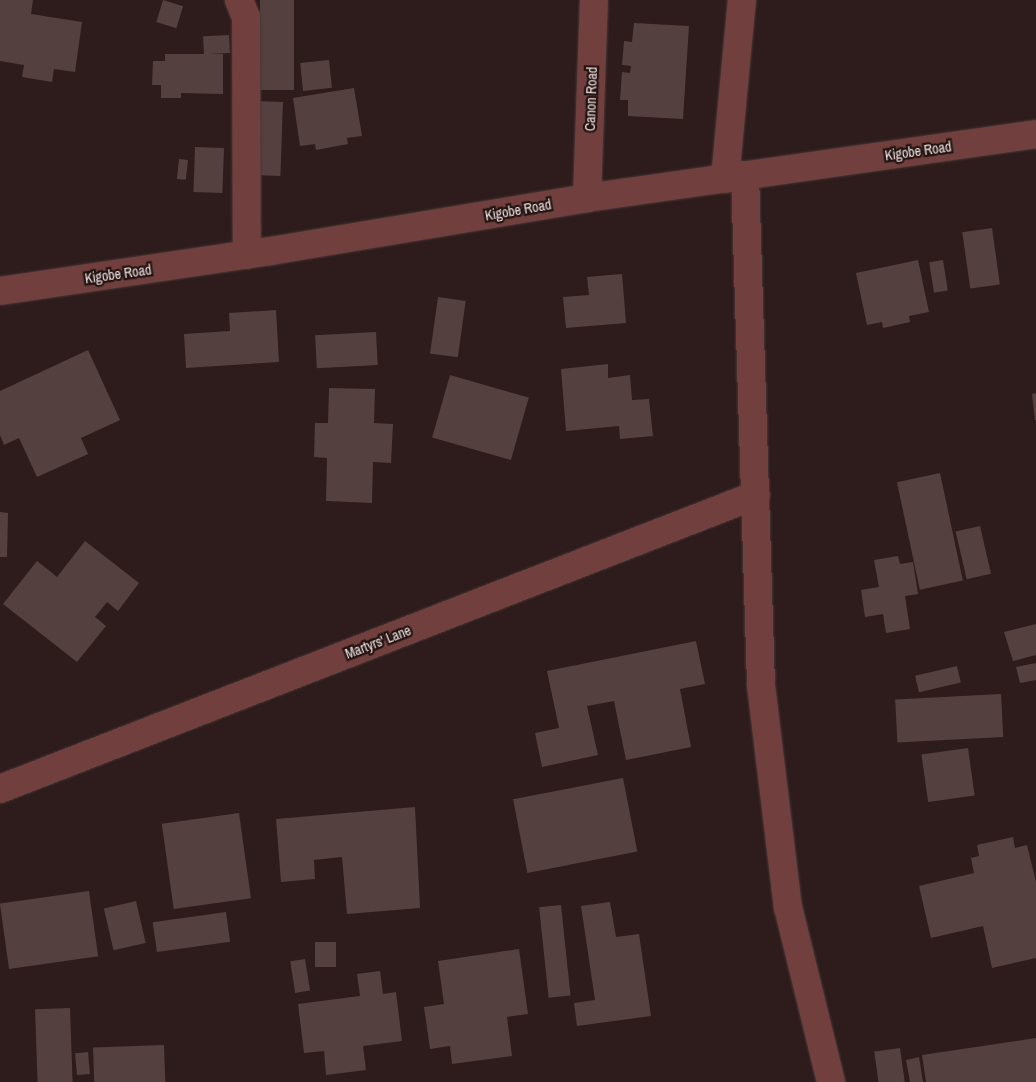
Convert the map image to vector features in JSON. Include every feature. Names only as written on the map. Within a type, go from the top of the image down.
[{"type":"street","points":[[239,0],[246,17],[246,255]]},
{"type":"street","name":"Canon Road","points":[[587,198],[594,0]]},
{"type":"street","points":[[742,0],[735,177],[756,495],[761,685],[787,898],[831,1082]]},
{"type":"street","name":"Kigobe Road","points":[[0,292],[246,255],[587,198],[1036,134]]},
{"type":"street","name":"Martyrs' Lane","points":[[0,789],[756,495]]},
{"type":"building","points":[[0,0],[33,0],[31,14],[82,22],[75,72],[54,69],[52,82],[22,77],[24,65],[0,61]]},
{"type":"building","points":[[163,0],[183,6],[176,28],[156,22]]},
{"type":"building","points":[[260,0],[294,0],[294,90],[260,90]]},
{"type":"building","points":[[634,23],[689,26],[683,119],[628,116],[628,100],[620,100],[622,72],[630,73],[631,66],[622,65],[624,41],[632,42]]},
{"type":"building","points":[[229,35],[230,53],[204,54],[203,36]]},
{"type":"building","points":[[165,54],[223,54],[223,94],[181,93],[181,98],[161,98],[161,85],[152,85],[153,61],[165,61]]},
{"type":"building","points":[[329,60],[332,88],[303,91],[300,63]]},
{"type":"building","points":[[354,88],[362,136],[347,138],[348,144],[316,150],[315,144],[300,146],[293,98]]},
{"type":"building","points":[[256,101],[283,102],[280,176],[253,175]]},
{"type":"building","points":[[195,147],[224,148],[222,193],[193,192]]},
{"type":"building","points":[[179,159],[188,160],[186,180],[177,179]]},
{"type":"building","points":[[992,228],[1000,284],[970,289],[962,232]]},
{"type":"building","points":[[918,260],[929,312],[909,316],[910,322],[883,328],[882,322],[867,325],[856,273]]},
{"type":"building","points":[[943,260],[948,291],[934,293],[929,262]]},
{"type":"building","points":[[622,274],[626,323],[566,328],[563,297],[589,295],[587,277]]},
{"type":"building","points":[[438,297],[466,301],[458,357],[430,353]]},
{"type":"building","points":[[276,310],[279,362],[186,368],[184,334],[230,331],[229,313]]},
{"type":"building","points":[[376,332],[378,365],[317,368],[315,335]]},
{"type":"building","points":[[88,350],[120,420],[81,438],[88,454],[37,477],[19,438],[4,445],[0,435],[0,391]]},
{"type":"building","points":[[608,364],[608,378],[630,375],[632,400],[649,399],[653,436],[620,439],[619,426],[566,431],[561,369]]},
{"type":"building","points":[[450,375],[529,398],[511,460],[432,437]]},
{"type":"building","points":[[329,388],[375,389],[374,423],[393,424],[391,463],[373,462],[372,503],[326,501],[327,458],[314,457],[315,423],[328,423]]},
{"type":"building","points":[[1036,393],[1036,420],[1035,420],[1032,394]]},
{"type":"building","points":[[940,473],[963,581],[920,590],[897,482]]},
{"type":"building","points":[[0,512],[8,513],[7,557],[0,557]]},
{"type":"building","points":[[980,526],[991,574],[967,579],[956,532]]},
{"type":"building","points":[[85,541],[139,583],[118,611],[107,602],[95,617],[106,626],[77,662],[3,604],[37,561],[57,577]]},
{"type":"building","points":[[898,556],[900,564],[913,562],[918,594],[905,596],[910,629],[886,633],[883,614],[865,617],[861,590],[879,587],[874,560]]},
{"type":"building","points":[[1036,624],[1036,655],[1013,661],[1004,632]]},
{"type":"building","points":[[696,641],[705,684],[680,689],[691,747],[626,760],[614,701],[587,706],[598,755],[542,767],[535,733],[559,728],[547,671]]},
{"type":"building","points":[[1036,663],[1036,680],[1020,683],[1016,667]]},
{"type":"building","points":[[957,666],[961,683],[919,692],[915,676]]},
{"type":"building","points":[[1001,694],[1003,737],[897,742],[895,700]]},
{"type":"building","points":[[968,748],[975,796],[928,802],[921,755]]},
{"type":"building","points":[[623,778],[637,852],[527,873],[513,799]]},
{"type":"building","points":[[415,807],[420,908],[347,914],[342,857],[314,860],[315,879],[281,882],[276,819]]},
{"type":"building","points":[[239,813],[251,898],[174,909],[162,824]]},
{"type":"building","points":[[1013,837],[1015,848],[1027,845],[1036,882],[1036,958],[992,968],[983,926],[931,938],[919,886],[974,873],[971,858],[979,856],[977,845]]},
{"type":"building","points":[[89,891],[98,956],[9,969],[0,904]]},
{"type":"building","points":[[136,901],[146,943],[114,950],[104,908]]},
{"type":"building","points":[[610,902],[616,937],[639,934],[651,1016],[577,1026],[574,1003],[595,1000],[581,906]]},
{"type":"building","points":[[561,905],[571,996],[549,998],[539,907]]},
{"type":"building","points":[[226,912],[230,942],[157,952],[153,922]]},
{"type":"building","points":[[315,942],[336,942],[336,967],[315,967]]},
{"type":"building","points":[[519,949],[528,1014],[507,1017],[512,1056],[452,1064],[450,1046],[430,1049],[424,1007],[444,1004],[438,961]]},
{"type":"building","points":[[305,959],[310,991],[295,993],[290,961]]},
{"type":"building","points":[[380,971],[383,994],[396,992],[402,1041],[363,1046],[366,1070],[326,1075],[324,1051],[304,1053],[298,1004],[360,996],[357,974]]},
{"type":"building","points":[[70,1008],[73,1082],[38,1082],[35,1009]]},
{"type":"building","points":[[1036,1038],[1036,1082],[926,1082],[922,1055]]},
{"type":"building","points":[[164,1045],[165,1082],[94,1082],[93,1047]]},
{"type":"building","points":[[900,1048],[905,1082],[879,1082],[874,1052]]},
{"type":"building","points":[[88,1052],[90,1074],[77,1075],[75,1053]]},
{"type":"building","points":[[919,1057],[923,1082],[910,1082],[906,1060]]}]
